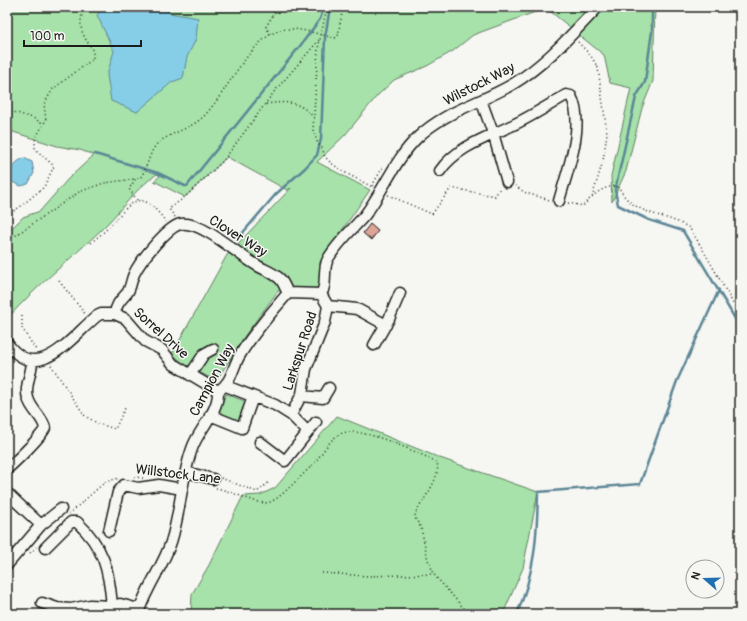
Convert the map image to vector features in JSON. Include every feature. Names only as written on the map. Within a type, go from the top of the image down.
[{"type":"street","name":"Wilstock Way","points":[[381,191],[399,160],[417,138],[443,119],[504,90],[531,72],[557,51],[598,7]]},
{"type":"street","points":[[440,171],[446,162],[480,139],[514,125],[566,95],[571,96],[575,103],[576,138],[559,201]]},
{"type":"street","points":[[481,100],[493,133],[507,182]]},
{"type":"street","points":[[288,293],[321,294],[324,290],[325,268],[329,257],[364,215],[381,191]]},
{"type":"street","points":[[115,314],[118,303],[127,293],[139,265],[175,226]]},
{"type":"street","name":"Clover Way","points":[[175,226],[194,226],[233,247],[257,266],[271,272],[280,279],[288,293]]},
{"type":"street","name":"Campion Way","points":[[138,611],[171,544],[186,472],[194,444],[218,402],[222,389],[240,355],[288,293]]},
{"type":"street","points":[[374,345],[386,324],[400,293]]},
{"type":"street","name":"Larkspur Road","points":[[291,415],[301,396],[306,369],[324,327],[328,306],[321,294]]},
{"type":"street","points":[[328,306],[357,309],[386,324]]},
{"type":"street","name":"Sorrel Drive","points":[[32,361],[46,357],[70,342],[91,321],[101,314],[115,314],[126,319],[145,341],[162,350],[173,364],[190,375],[222,389],[253,397],[275,405],[291,415],[308,432]]},
{"type":"street","points":[[7,342],[15,354],[32,361],[27,394],[31,406],[44,423],[45,428],[40,437],[32,443],[7,469]]},
{"type":"street","points":[[190,375],[204,354],[213,349]]},
{"type":"street","points":[[301,396],[323,398],[329,388]]},
{"type":"street","points":[[210,415],[242,428],[253,397]]},
{"type":"street","points":[[260,442],[285,461],[316,422]]},
{"type":"street","points":[[186,472],[215,481]]},
{"type":"street","points":[[109,531],[118,492],[124,485],[138,488],[159,485],[182,490]]},
{"type":"street","points":[[8,495],[41,525]]},
{"type":"street","points":[[7,565],[41,525],[63,514]]},
{"type":"street","points":[[42,546],[71,522],[77,522],[89,533],[101,554],[110,577],[112,606]]},
{"type":"street","points":[[42,603],[57,608],[71,609],[90,605],[112,606],[120,604],[138,611]]},
{"type":"path","points":[[7,215],[20,207],[44,187],[54,166],[35,149],[35,139],[46,120],[44,104],[53,89],[94,59],[94,50],[84,36],[80,20],[84,7]]},
{"type":"path","points":[[270,34],[266,27],[275,12],[281,7]]},
{"type":"path","points":[[327,7],[318,49],[313,130],[318,144],[322,148],[325,157],[344,172],[381,191],[432,214],[451,188],[495,196],[507,182],[526,193],[583,206],[593,194],[603,160],[607,133],[602,87],[598,68],[591,56],[571,35]]},
{"type":"path","points":[[9,240],[79,192],[104,183],[140,178],[144,173],[158,143],[182,131],[204,116],[218,100],[236,71],[270,34],[283,29],[335,38],[338,36],[343,7]]},
{"type":"path","points":[[175,226],[169,208],[185,197],[224,161],[265,104],[321,38]]},
{"type":"path","points":[[265,104],[282,102],[296,104],[307,109],[314,118]]},
{"type":"path","points":[[7,110],[33,118],[44,124]]},
{"type":"path","points":[[136,178],[129,189],[137,200],[154,206],[175,226]]},
{"type":"path","points":[[593,194],[611,186],[619,187],[623,196],[637,208],[689,228],[740,316]]},
{"type":"path","points":[[91,243],[107,229],[124,209],[137,200]]},
{"type":"path","points":[[7,236],[9,240],[7,259]]},
{"type":"path","points":[[59,281],[91,321]]},
{"type":"path","points":[[22,316],[22,328],[33,348],[46,357],[85,416],[91,420],[115,429],[126,406]]},
{"type":"path","name":"Willstock Lane","points":[[215,481],[229,490],[263,503],[271,501],[279,497],[300,478],[333,439],[340,434],[348,432],[367,433],[437,462],[439,468],[430,488],[415,514],[415,518],[421,528],[428,560],[434,574],[469,614]]},
{"type":"path","name":"Willstock Lane","points":[[63,514],[105,482],[122,477]]},
{"type":"path","name":"Willstock Lane","points":[[133,477],[146,478]]},
{"type":"path","points":[[215,481],[257,492],[268,483]]},
{"type":"path","points":[[28,555],[42,546]]},
{"type":"path","points":[[322,573],[368,576],[434,574]]},
{"type":"green space","points":[[7,7],[589,7],[571,28],[546,8],[473,35],[453,51],[427,66],[394,80],[377,96],[345,135],[317,162],[370,190],[320,262],[320,290],[278,291],[246,334],[216,381],[184,364],[172,354],[227,255],[291,188],[287,190],[227,157],[185,197],[154,181],[160,176],[157,174],[135,194],[101,230],[41,284],[7,319],[7,233],[23,217],[40,211],[68,179],[94,155],[80,150],[57,146],[7,130]]},
{"type":"green space","points":[[606,7],[655,7],[653,81],[642,108],[626,171],[612,202],[611,176],[631,88],[610,83],[604,55],[579,35]]},
{"type":"green space","points":[[226,394],[247,402],[239,424],[217,415]]},
{"type":"green space","points":[[337,416],[440,458],[538,492],[523,568],[503,614],[191,614],[192,594],[209,565],[243,496],[260,495],[275,488]]},
{"type":"water","points":[[103,7],[163,7],[170,13],[198,18],[196,39],[187,57],[183,78],[172,82],[137,112],[111,101],[107,75],[114,51],[97,15]]},
{"type":"water","points":[[24,158],[32,162],[34,173],[28,184],[21,186],[10,181],[10,174],[12,167]]},
{"type":"building","points":[[370,224],[378,231],[371,240],[363,233]]},
{"type":"waterway","points":[[95,154],[158,173],[187,186],[300,46],[320,19],[324,7]]},
{"type":"waterway","points":[[240,236],[276,194],[317,155],[321,139],[325,38],[330,7]]},
{"type":"waterway","points":[[652,7],[652,31],[645,82],[636,97],[615,190],[618,205],[649,220],[683,231],[740,327]]},
{"type":"waterway","points":[[517,614],[528,583],[534,554],[538,492],[640,484],[677,381],[719,290]]}]
